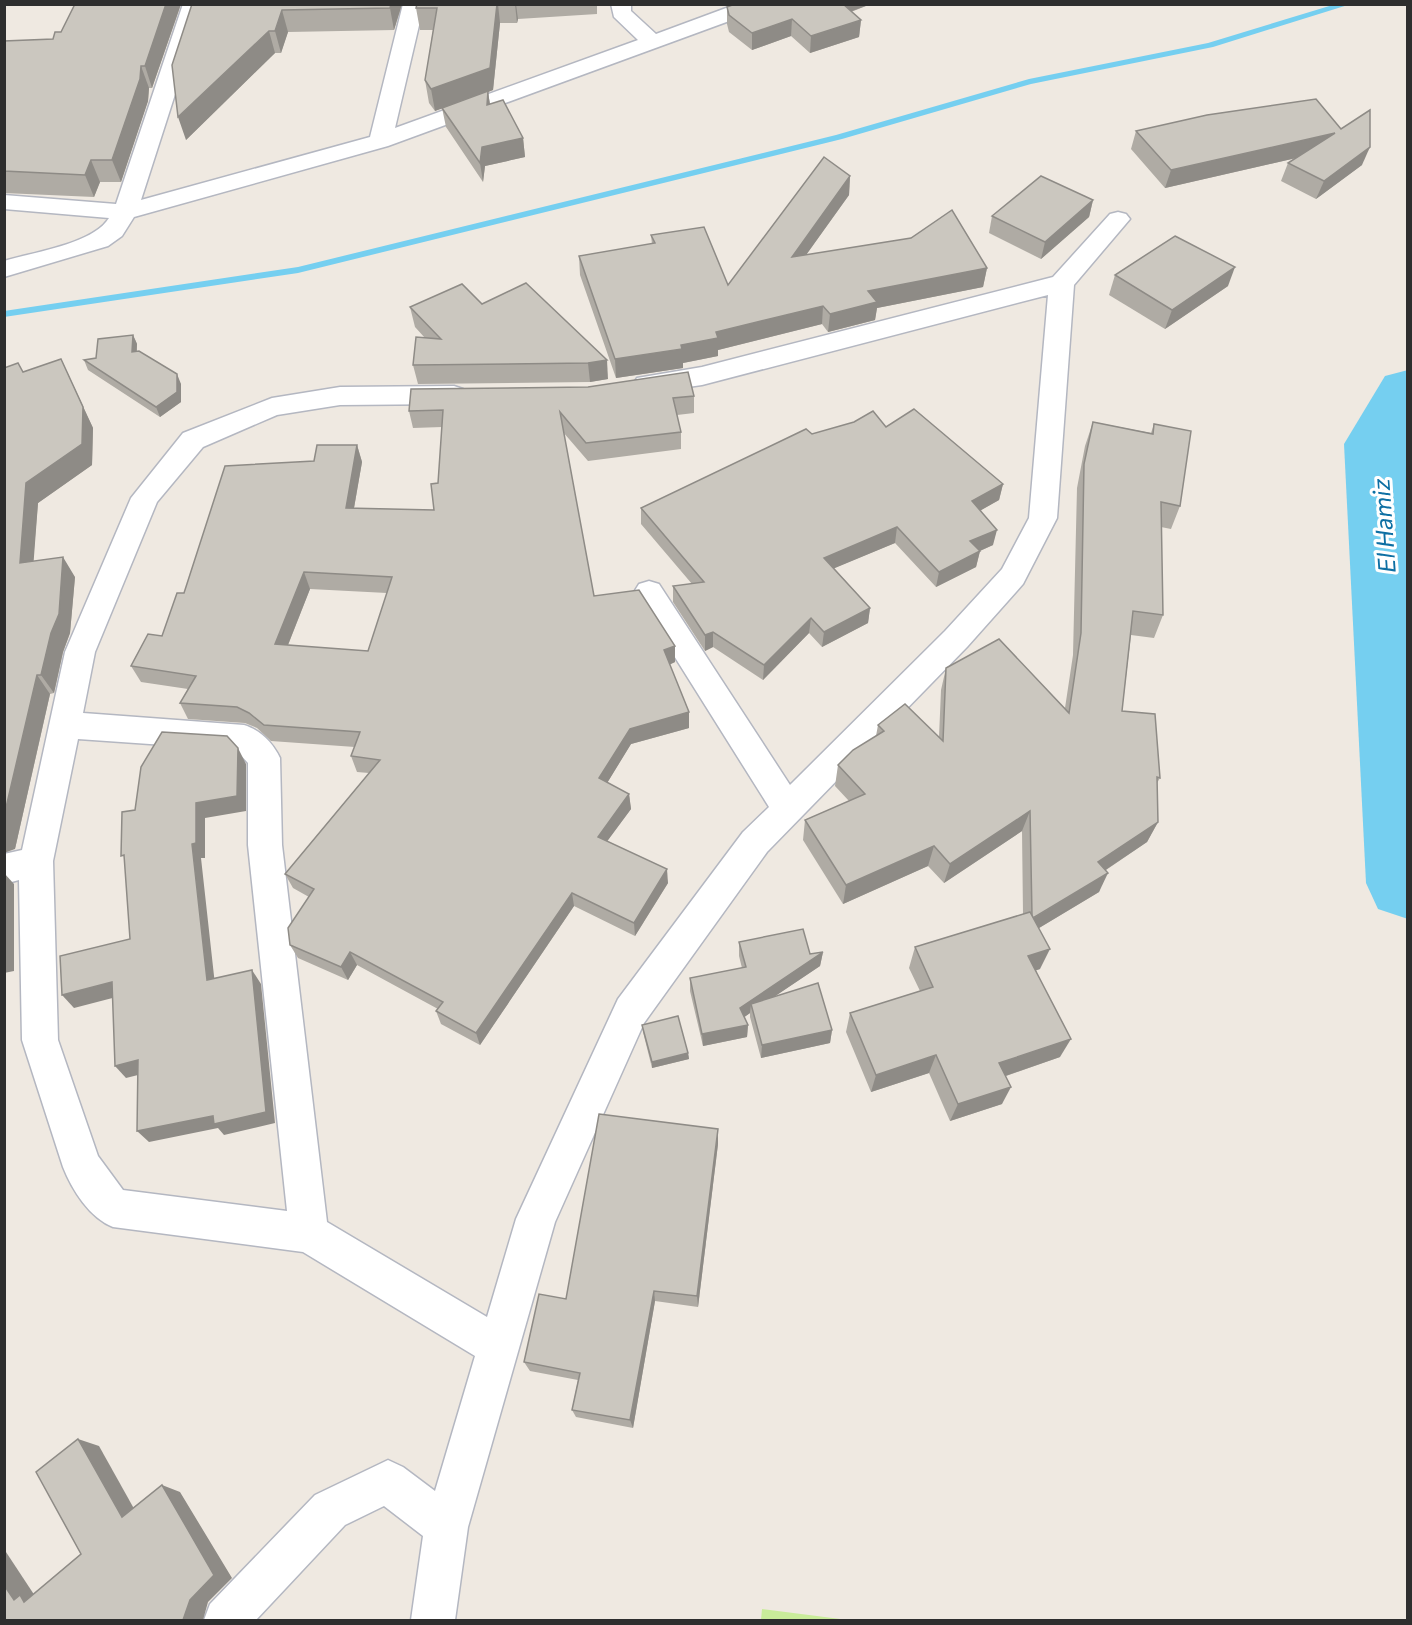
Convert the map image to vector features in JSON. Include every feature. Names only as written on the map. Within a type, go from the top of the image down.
[{"type":"street","points":[[4,269],[99,241],[113,231],[125,212],[194,4]]},
{"type":"street","points":[[380,141],[414,4]]},
{"type":"street","points":[[621,4],[621,13],[654,43]]},
{"type":"street","points":[[4,202],[125,212],[380,141],[758,4]]},
{"type":"street","points":[[612,390],[702,376],[1062,283],[1118,219]]},
{"type":"street","points":[[433,1620],[446,1527],[536,1219],[631,1011],[754,842],[956,639],[1013,576],[1043,518],[1062,283]]},
{"type":"street","points":[[483,394],[340,396],[272,406],[192,440],[145,498],[80,652],[65,726],[20,865],[40,1040],[82,1167],[113,1208],[309,1233],[498,1347]]},
{"type":"street","points":[[649,592],[788,809]]},
{"type":"street","points":[[65,726],[244,738],[264,758],[265,845],[309,1233]]},
{"type":"street","points":[[226,1620],[330,1510],[388,1482],[446,1527]]},
{"type":"green space","points":[[762,1609],[848,1620],[761,1620]]},
{"type":"building","points":[[75,4],[166,4],[145,66],[141,66],[140,79],[112,160],[91,160],[85,175],[4,171],[4,41],[53,39],[55,32],[61,32]]},
{"type":"building","points":[[192,4],[391,4],[390,8],[282,10],[275,31],[269,31],[178,117],[172,65]]},
{"type":"building","points":[[417,4],[497,4],[490,68],[431,89],[425,80],[437,8],[416,8]]},
{"type":"building","points":[[735,4],[843,4],[861,20],[811,36],[792,19],[752,33],[729,15],[727,7]]},
{"type":"building","points":[[488,91],[487,105],[503,100],[523,138],[482,147],[480,163],[442,108]]},
{"type":"building","points":[[1316,99],[1341,129],[1370,110],[1370,147],[1324,181],[1288,163],[1335,133],[1171,170],[1136,131],[1207,115]]},
{"type":"building","points":[[824,157],[850,176],[792,257],[911,238],[952,210],[987,268],[868,291],[877,302],[830,314],[823,306],[716,332],[718,338],[681,345],[682,349],[615,359],[579,256],[655,243],[651,235],[704,227],[728,285]]},
{"type":"building","points":[[1041,176],[1093,200],[1045,242],[992,216]]},
{"type":"building","points":[[1175,236],[1235,267],[1172,310],[1115,275]]},
{"type":"building","points":[[526,283],[607,360],[588,363],[413,365],[416,337],[441,339],[410,307],[462,284],[482,304]]},
{"type":"building","points":[[133,335],[132,352],[139,351],[177,374],[177,392],[156,407],[84,360],[96,358],[98,339]]},
{"type":"building","points":[[61,359],[83,407],[82,444],[26,483],[20,563],[63,557],[59,614],[51,633],[41,675],[37,675],[4,816],[4,368],[18,363],[23,372]]},
{"type":"building","points":[[688,372],[694,396],[673,398],[681,432],[586,443],[560,412],[594,596],[639,590],[675,646],[664,650],[689,712],[630,729],[599,778],[629,794],[598,837],[667,869],[634,923],[572,893],[476,1033],[436,1011],[443,1002],[350,952],[341,967],[290,945],[288,928],[314,889],[285,874],[380,760],[351,756],[360,732],[264,725],[237,707],[180,703],[196,676],[131,666],[148,634],[162,636],[177,593],[184,593],[225,466],[314,461],[317,445],[357,445],[346,508],[434,510],[431,484],[438,483],[443,410],[409,411],[411,389],[588,387]],"holes":[[[304,572],[392,577],[368,651],[275,644]]]},
{"type":"building","points":[[914,409],[1003,484],[972,501],[997,530],[970,541],[980,551],[939,572],[897,527],[824,558],[870,608],[824,632],[811,618],[764,665],[713,632],[705,635],[673,586],[704,582],[641,508],[806,429],[812,434],[854,422],[873,411],[886,427]]},
{"type":"building","points":[[1093,422],[1153,434],[1154,424],[1191,431],[1180,506],[1161,502],[1163,615],[1133,611],[1122,711],[1155,714],[1160,778],[1157,777],[1158,822],[1098,862],[1108,873],[1033,918],[1030,811],[950,864],[934,846],[846,885],[805,820],[865,794],[838,765],[853,750],[884,731],[878,725],[905,704],[943,741],[946,668],[999,639],[1069,713],[1081,633],[1084,464]]},
{"type":"building","points":[[162,732],[227,736],[238,748],[237,796],[196,803],[196,843],[192,844],[207,980],[252,970],[266,1112],[214,1124],[213,1116],[137,1131],[138,1060],[115,1066],[112,982],[62,995],[60,956],[130,939],[124,855],[121,856],[122,812],[135,810],[141,767]]},
{"type":"building","points":[[1030,912],[1050,949],[1028,956],[1071,1039],[999,1063],[1011,1087],[958,1104],[936,1055],[876,1075],[850,1013],[933,987],[915,947]]},
{"type":"building","points":[[803,929],[810,954],[823,952],[740,1008],[748,1025],[702,1034],[690,978],[746,967],[739,942]]},
{"type":"building","points":[[818,983],[832,1030],[762,1045],[751,1004]]},
{"type":"building","points":[[678,1016],[688,1053],[652,1062],[642,1025]]},
{"type":"building","points":[[599,1114],[718,1129],[697,1296],[654,1291],[630,1420],[572,1410],[580,1373],[524,1362],[539,1294],[566,1299]]},
{"type":"building","points":[[78,1439],[122,1517],[162,1485],[214,1575],[190,1600],[183,1620],[4,1620],[4,1585],[14,1600],[20,1595],[24,1602],[81,1554],[36,1472]]},
{"type":"waterway","points":[[4,314],[298,270],[839,137],[1029,82],[1210,45],[1347,4]]},
{"type":"waterway","name":"El Hamiz","points":[[1408,392],[1378,444],[1408,883]]}]
